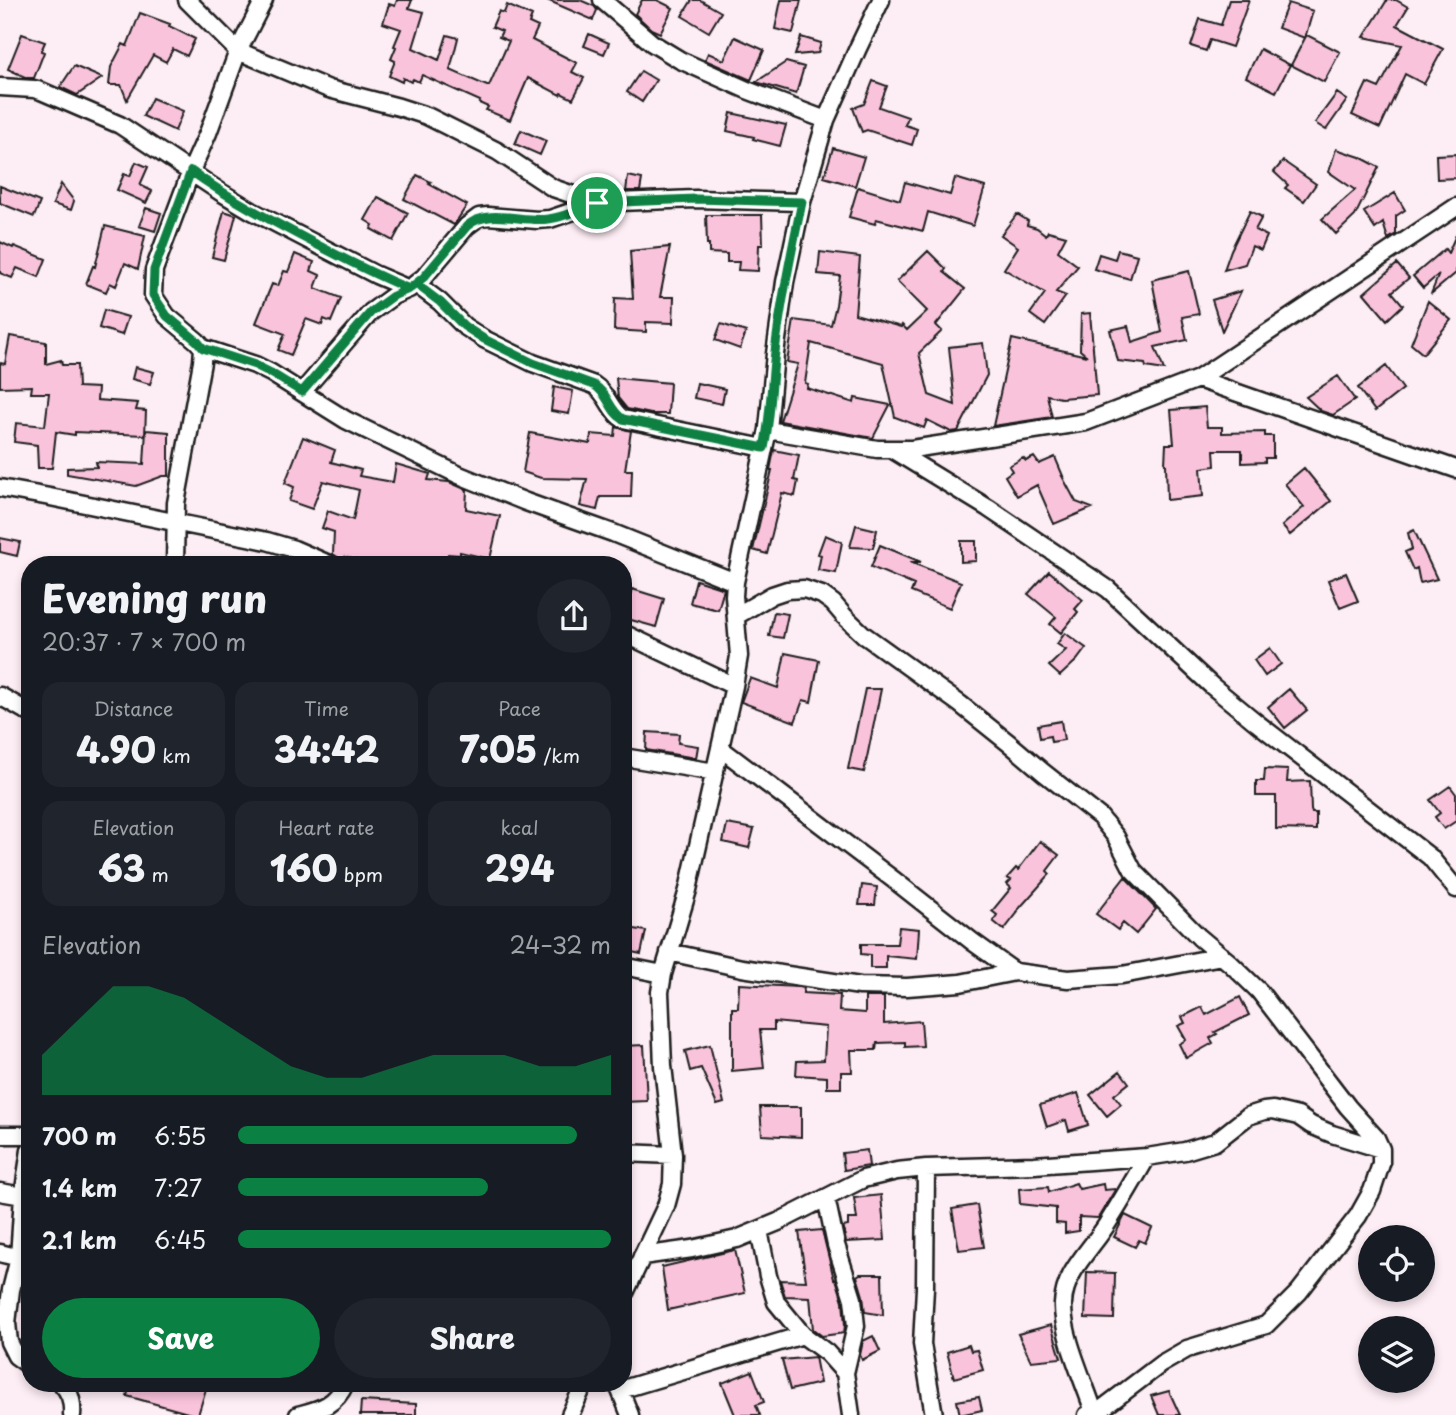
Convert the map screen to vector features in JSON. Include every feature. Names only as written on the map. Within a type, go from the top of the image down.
[{"type":"street","points":[[187,0],[238,51],[329,89],[426,116],[497,151],[553,188],[597,203]]},
{"type":"street","points":[[264,0],[238,51],[154,270],[153,295],[167,316],[203,348],[255,365],[346,420],[459,475],[735,582]]},
{"type":"street","points":[[602,0],[652,43],[680,60],[747,90],[826,120]]},
{"type":"street","points":[[632,1278],[666,1206],[672,1184],[674,1155],[661,1030],[660,992],[688,890],[734,686],[738,656],[735,582],[768,430],[785,282],[802,202],[826,120],[881,0]]},
{"type":"street","points":[[0,87],[41,91],[120,125],[252,211],[376,275],[413,287],[440,302],[464,326],[484,339],[533,363],[594,385],[601,390],[617,416],[623,419],[764,448]]},
{"type":"street","points":[[302,392],[371,312],[393,296],[413,287],[467,226],[479,217],[550,219],[597,203],[696,199],[802,202]]},
{"type":"street","points":[[768,430],[893,450],[1086,422],[1198,379],[1456,206]]},
{"type":"street","points":[[175,556],[176,503],[203,348]]},
{"type":"street","points":[[1198,379],[1456,469]]},
{"type":"street","points":[[893,450],[988,508],[1108,589],[1257,723],[1430,857],[1456,888]]},
{"type":"street","points":[[0,488],[267,541],[310,556]]},
{"type":"street","points":[[736,616],[772,595],[787,590],[804,589],[822,595],[864,635],[960,704],[1100,817],[1116,836],[1133,870],[1164,903],[1259,991],[1348,1107],[1376,1138],[1381,1149],[1381,1164],[1372,1191],[1359,1216],[1299,1292],[1266,1325],[1186,1349],[1161,1364],[1103,1408],[1090,1413],[1065,1328],[1063,1303],[1066,1286],[1078,1264],[1108,1224],[1147,1157]]},
{"type":"street","points":[[632,637],[734,686]]},
{"type":"street","points":[[0,696],[21,708]]},
{"type":"street","points":[[720,748],[1015,972]]},
{"type":"street","points":[[632,758],[715,772]]},
{"type":"street","points":[[669,952],[742,968],[860,986],[907,987],[960,983],[1015,972],[1068,979],[1122,975],[1222,956]]},
{"type":"street","points":[[632,968],[663,974]]},
{"type":"street","points":[[642,1256],[737,1239],[863,1179],[897,1171],[1034,1165],[1147,1157],[1185,1151],[1215,1142],[1248,1116],[1264,1111],[1273,1110],[1298,1116],[1311,1125],[1381,1149]]},
{"type":"street","points":[[0,1135],[21,1135]]},
{"type":"street","points":[[632,1153],[674,1155]]},
{"type":"street","points":[[926,1168],[922,1344],[934,1415]]},
{"type":"street","points":[[0,1192],[21,1196]]},
{"type":"street","points":[[826,1198],[836,1245],[853,1298],[856,1326],[845,1373],[851,1415]]},
{"type":"street","points":[[21,1227],[19,1258],[5,1312],[9,1342],[16,1356],[21,1360]]},
{"type":"street","points":[[758,1230],[776,1302],[803,1335],[827,1353],[845,1373]]},
{"type":"street","points":[[0,1252],[19,1258]]},
{"type":"street","points":[[632,1383],[803,1335]]},
{"type":"street","points":[[69,1392],[73,1406],[72,1415]]},
{"type":"street","points":[[298,1415],[323,1408],[338,1398],[341,1392]]},
{"type":"street","points":[[570,1415],[580,1392]]},
{"type":"street","points":[[620,1392],[630,1415]]},
{"type":"building","points":[[397,0],[412,0],[409,8],[424,12],[413,48],[439,60],[447,35],[458,38],[450,70],[487,86],[509,41],[499,37],[502,31],[492,27],[499,11],[504,13],[507,5],[532,16],[529,23],[538,27],[532,40],[577,63],[572,72],[584,78],[573,99],[528,78],[510,120],[486,110],[488,107],[479,103],[480,101],[422,75],[419,82],[403,78],[402,82],[389,76],[395,61],[391,59],[396,47],[394,46],[401,29],[383,23],[389,4],[395,6]]},
{"type":"building","points":[[547,0],[580,0],[597,10],[593,20]]},
{"type":"building","points":[[642,0],[657,0],[673,8],[660,33],[651,29],[635,14]]},
{"type":"building","points":[[692,0],[700,0],[721,12],[709,32],[682,16]]},
{"type":"building","points":[[781,0],[801,0],[793,33],[775,29]]},
{"type":"building","points":[[1229,0],[1249,0],[1232,47],[1210,40],[1206,51],[1191,46],[1200,19],[1221,25]]},
{"type":"building","points":[[1387,0],[1396,0],[1408,7],[1397,25],[1443,49],[1424,84],[1405,74],[1380,128],[1352,115],[1367,83],[1379,88],[1402,45],[1364,37]]},
{"type":"building","points":[[1288,3],[1313,11],[1305,38],[1278,28]]},
{"type":"building","points":[[140,13],[170,24],[169,26],[195,39],[187,56],[173,49],[166,62],[153,55],[127,100],[121,85],[109,85],[111,67],[123,44],[127,46]]},
{"type":"building","points":[[22,34],[45,42],[34,78],[27,78],[8,69]]},
{"type":"building","points":[[589,34],[609,43],[604,54],[584,46]]},
{"type":"building","points":[[1307,35],[1340,52],[1324,82],[1291,65]]},
{"type":"building","points":[[735,37],[764,50],[751,80],[705,60],[708,53],[724,60]]},
{"type":"building","points":[[801,37],[821,43],[818,53],[795,55]]},
{"type":"building","points":[[1260,49],[1290,65],[1276,92],[1246,77]]},
{"type":"building","points":[[786,62],[804,67],[796,94],[756,82]]},
{"type":"building","points":[[74,66],[102,78],[77,95],[60,87]]},
{"type":"building","points":[[641,71],[656,80],[642,102],[627,92]]},
{"type":"building","points":[[873,81],[887,86],[879,107],[908,117],[905,125],[917,129],[912,145],[867,130],[862,132],[853,108],[864,104]]},
{"type":"building","points":[[1337,93],[1347,100],[1326,130],[1315,123]]},
{"type":"building","points":[[152,98],[183,111],[175,131],[143,116]]},
{"type":"building","points":[[731,113],[786,125],[780,146],[727,131]]},
{"type":"building","points":[[521,130],[546,141],[540,155],[515,144]]},
{"type":"building","points":[[833,148],[864,157],[855,186],[824,177]]},
{"type":"building","points":[[1336,149],[1379,167],[1355,216],[1336,234],[1322,219],[1355,190],[1329,172]]},
{"type":"building","points":[[1456,154],[1456,178],[1437,179],[1436,155]]},
{"type":"building","points":[[1283,161],[1316,184],[1304,201],[1285,188],[1288,185],[1274,172]]},
{"type":"building","points":[[136,162],[148,167],[140,185],[152,191],[146,203],[117,190],[124,174],[130,176]]},
{"type":"building","points":[[417,175],[467,205],[454,225],[404,199]]},
{"type":"building","points":[[628,176],[642,179],[640,191],[626,191]]},
{"type":"building","points":[[955,178],[985,187],[973,226],[928,212],[923,231],[876,219],[875,224],[849,217],[858,187],[900,200],[905,182],[950,195]]},
{"type":"building","points":[[61,184],[74,201],[71,210],[53,204]]},
{"type":"building","points":[[0,186],[40,202],[34,217],[0,203]]},
{"type":"building","points":[[1395,193],[1405,210],[1396,216],[1396,234],[1388,239],[1383,223],[1375,229],[1364,212]]},
{"type":"building","points":[[378,197],[408,213],[393,241],[371,229],[373,225],[365,220]]},
{"type":"building","points":[[146,208],[161,213],[155,231],[139,226]]},
{"type":"building","points":[[224,211],[236,215],[224,260],[212,257]]},
{"type":"building","points":[[1250,211],[1262,217],[1255,230],[1267,236],[1261,250],[1252,246],[1245,264],[1224,270],[1231,250]]},
{"type":"building","points":[[1017,214],[1028,221],[1027,225],[1046,235],[1048,231],[1066,236],[1058,251],[1078,266],[1056,292],[1066,296],[1045,325],[1030,314],[1045,293],[1004,269],[1018,247],[1001,235]]},
{"type":"building","points":[[706,215],[762,215],[763,245],[759,245],[758,271],[738,270],[739,262],[727,262],[727,254],[709,253]]},
{"type":"building","points":[[105,226],[145,236],[138,269],[125,263],[116,286],[110,283],[106,292],[86,284],[93,266],[95,267]]},
{"type":"building","points":[[1456,235],[1456,273],[1431,294],[1439,274],[1423,288],[1413,276],[1445,249],[1448,253]]},
{"type":"building","points":[[0,242],[46,259],[39,277],[17,268],[12,278],[0,273]]},
{"type":"building","points":[[670,247],[660,297],[674,297],[673,323],[646,322],[646,332],[614,330],[615,298],[633,299],[630,251]]},
{"type":"building","points":[[1118,250],[1137,255],[1130,279],[1094,269],[1099,254],[1115,259]]},
{"type":"building","points":[[928,251],[946,269],[944,272],[965,289],[936,325],[942,331],[919,353],[929,395],[955,405],[949,347],[983,343],[987,375],[958,431],[951,432],[927,420],[924,428],[895,417],[883,363],[811,343],[805,383],[808,384],[807,388],[854,403],[855,398],[890,405],[873,438],[780,421],[798,364],[787,362],[794,320],[831,325],[836,305],[840,276],[818,274],[820,252],[860,257],[855,314],[901,327],[902,325],[907,330],[927,311],[897,281]]},
{"type":"building","points":[[295,254],[314,262],[311,271],[320,275],[315,288],[341,298],[331,322],[324,319],[322,325],[306,319],[291,355],[278,350],[285,334],[256,323],[272,284],[278,286],[284,271],[288,272]]},
{"type":"building","points":[[1397,264],[1409,278],[1392,292],[1403,305],[1387,320],[1364,293]]},
{"type":"building","points":[[1189,271],[1199,314],[1182,317],[1187,340],[1155,347],[1164,370],[1146,367],[1145,364],[1118,361],[1110,330],[1128,326],[1132,342],[1162,332],[1152,280]]},
{"type":"building","points":[[1241,291],[1222,331],[1212,300]]},
{"type":"building","points":[[1428,301],[1451,320],[1423,354],[1411,344]]},
{"type":"building","points":[[104,310],[128,317],[122,335],[99,328]]},
{"type":"building","points":[[1090,313],[1097,395],[1061,398],[1047,395],[1052,417],[993,426],[1012,339],[1087,356],[1080,350],[1081,314]]},
{"type":"building","points":[[721,324],[746,332],[740,349],[715,340]]},
{"type":"building","points":[[10,336],[46,342],[46,364],[61,360],[62,365],[77,365],[78,387],[98,388],[97,400],[138,403],[136,410],[146,411],[145,435],[75,432],[75,435],[56,432],[52,468],[38,468],[37,445],[14,442],[16,423],[45,426],[49,393],[31,393],[32,386],[0,387],[0,363],[5,364]]},
{"type":"building","points":[[1386,366],[1403,389],[1375,411],[1358,388]]},
{"type":"building","points":[[135,367],[154,372],[150,384],[132,379]]},
{"type":"building","points":[[1338,376],[1355,400],[1333,415],[1321,411],[1306,397]]},
{"type":"building","points":[[616,378],[670,383],[668,414],[627,409],[618,398]]},
{"type":"building","points":[[697,383],[725,389],[722,404],[694,398]]},
{"type":"building","points":[[554,387],[573,391],[569,414],[551,411]]},
{"type":"building","points":[[1205,407],[1207,427],[1222,427],[1222,433],[1265,432],[1265,436],[1273,436],[1273,458],[1265,458],[1265,462],[1242,463],[1242,450],[1214,450],[1215,466],[1201,468],[1203,496],[1167,500],[1166,444],[1174,444],[1171,410]]},
{"type":"building","points":[[616,427],[631,431],[625,470],[632,470],[631,497],[600,497],[597,510],[580,506],[587,479],[541,478],[523,472],[530,433],[590,444],[591,434],[615,436]]},
{"type":"building","points":[[146,430],[169,432],[169,476],[136,486],[67,474],[67,468],[97,467],[96,462],[144,464]]},
{"type":"building","points":[[303,437],[335,450],[331,462],[361,470],[359,476],[393,482],[396,464],[430,474],[428,480],[449,482],[467,490],[466,509],[500,516],[491,556],[460,552],[460,555],[447,556],[336,556],[333,554],[334,532],[322,528],[328,511],[353,520],[359,490],[323,481],[312,509],[289,501],[294,487],[285,483]]},
{"type":"building","points":[[774,450],[799,455],[794,480],[798,481],[795,496],[782,493],[767,554],[753,550],[772,470]]},
{"type":"building","points":[[1034,457],[1039,464],[1055,457],[1076,502],[1092,508],[1054,524],[1037,485],[1017,496],[1005,476],[1012,471],[1009,466],[1023,458],[1026,461]]},
{"type":"building","points":[[1304,468],[1331,501],[1290,535],[1282,526],[1304,507],[1285,484]]},
{"type":"building","points":[[856,525],[877,530],[873,548],[850,547]]},
{"type":"building","points":[[1414,530],[1437,579],[1420,583],[1417,568],[1413,570],[1405,552],[1412,549],[1408,533]]},
{"type":"building","points":[[825,535],[842,542],[836,573],[818,570],[821,555],[818,554]]},
{"type":"building","points":[[0,538],[20,542],[17,556],[0,552]]},
{"type":"building","points":[[961,541],[976,541],[976,561],[961,562]]},
{"type":"building","points":[[880,545],[921,562],[910,562],[961,582],[950,608],[911,592],[914,585],[871,567]]},
{"type":"building","points":[[1049,571],[1083,600],[1075,609],[1078,612],[1061,633],[1050,624],[1056,617],[1028,594]]},
{"type":"building","points":[[1346,573],[1358,601],[1340,608],[1328,580]]},
{"type":"building","points":[[696,580],[724,589],[718,610],[690,603]]},
{"type":"building","points":[[632,589],[664,599],[656,627],[632,620]]},
{"type":"building","points":[[774,612],[788,614],[783,638],[769,636]]},
{"type":"building","points":[[1065,633],[1086,648],[1060,676],[1049,666],[1066,650],[1057,644]]},
{"type":"building","points":[[1270,648],[1281,664],[1265,676],[1254,660]]},
{"type":"building","points":[[785,653],[819,660],[811,702],[803,700],[795,722],[741,702],[750,678],[778,688]]},
{"type":"building","points":[[865,689],[881,689],[864,772],[848,769]]},
{"type":"building","points":[[1289,689],[1307,710],[1285,728],[1268,707]]},
{"type":"building","points":[[1061,721],[1064,740],[1051,742],[1050,736],[1040,738],[1038,725]]},
{"type":"building","points":[[647,732],[679,734],[678,743],[698,746],[696,758],[646,750]]},
{"type":"building","points":[[1265,769],[1288,770],[1287,782],[1310,781],[1311,810],[1316,813],[1316,830],[1276,829],[1276,796],[1256,796],[1256,781],[1264,781]]},
{"type":"building","points":[[1450,786],[1456,794],[1456,821],[1444,829],[1435,817],[1440,813],[1430,800]]},
{"type":"building","points":[[727,824],[754,829],[749,848],[723,842]]},
{"type":"building","points":[[1040,841],[1059,855],[1047,871],[1050,874],[1004,930],[993,921],[997,915],[992,911],[1011,888],[1007,884],[1011,880],[1007,878],[1016,868],[1018,870]]},
{"type":"building","points":[[1125,877],[1156,909],[1136,934],[1123,923],[1118,930],[1096,914]]},
{"type":"building","points":[[862,885],[877,887],[875,905],[859,905]]},
{"type":"building","points":[[899,927],[919,929],[917,959],[886,956],[886,968],[870,968],[870,955],[861,954],[861,944],[897,944]]},
{"type":"building","points":[[632,929],[646,931],[641,954],[632,952]]},
{"type":"building","points":[[739,984],[799,987],[804,988],[803,993],[840,995],[839,1011],[865,1013],[865,997],[884,997],[884,1024],[921,1021],[923,1046],[905,1047],[905,1042],[877,1043],[876,1050],[851,1050],[852,1072],[841,1072],[841,1088],[827,1088],[827,1077],[796,1075],[797,1061],[824,1060],[826,1027],[774,1022],[774,1030],[760,1030],[764,1068],[732,1071],[732,1008],[738,1008]]},
{"type":"building","points":[[1240,997],[1249,1015],[1215,1032],[1217,1034],[1210,1038],[1213,1043],[1186,1058],[1179,1044],[1186,1040],[1178,1026],[1185,1023],[1182,1017],[1202,1007],[1206,1015]]},
{"type":"building","points":[[644,1045],[647,1101],[632,1102],[632,1046]]},
{"type":"building","points":[[710,1045],[724,1103],[717,1105],[701,1068],[690,1071],[685,1051]]},
{"type":"building","points":[[1120,1071],[1129,1083],[1114,1095],[1121,1104],[1107,1116],[1090,1095]]},
{"type":"building","points":[[1078,1093],[1088,1125],[1069,1131],[1066,1120],[1047,1127],[1040,1105]]},
{"type":"building","points":[[760,1107],[801,1107],[801,1137],[762,1135]]},
{"type":"building","points":[[867,1150],[869,1166],[844,1170],[842,1153]]},
{"type":"building","points":[[1076,1183],[1079,1189],[1103,1184],[1104,1190],[1115,1189],[1098,1218],[1079,1217],[1079,1231],[1065,1233],[1065,1224],[1056,1223],[1056,1208],[1020,1204],[1019,1189],[1048,1187],[1049,1192]]},
{"type":"building","points":[[881,1195],[885,1240],[846,1242],[843,1227],[848,1226],[848,1219],[857,1219],[854,1198]]},
{"type":"building","points":[[977,1205],[984,1247],[959,1250],[952,1209]]},
{"type":"building","points":[[1125,1215],[1152,1228],[1145,1243],[1139,1240],[1135,1247],[1114,1237]]},
{"type":"building","points":[[822,1230],[834,1279],[843,1301],[845,1325],[844,1333],[822,1336],[813,1329],[810,1297],[785,1296],[780,1280],[806,1281],[799,1232]]},
{"type":"building","points":[[735,1250],[745,1293],[668,1310],[662,1267]]},
{"type":"building","points":[[1087,1272],[1115,1273],[1114,1319],[1085,1318]]},
{"type":"building","points":[[882,1274],[883,1315],[865,1312],[857,1276]]},
{"type":"building","points":[[1051,1325],[1061,1358],[1031,1361],[1018,1334]]},
{"type":"building","points":[[873,1336],[880,1351],[862,1360],[860,1355],[863,1341]]},
{"type":"building","points":[[969,1345],[971,1351],[977,1350],[983,1370],[954,1378],[947,1352]]},
{"type":"building","points":[[815,1357],[820,1383],[790,1390],[782,1360]]},
{"type":"building","points":[[752,1371],[764,1402],[756,1405],[760,1415],[735,1415],[722,1383]]},
{"type":"building","points":[[1169,1391],[1180,1415],[1159,1415],[1151,1396]]},
{"type":"building","points":[[128,1392],[205,1392],[198,1415],[127,1396]]},
{"type":"building","points":[[979,1397],[982,1410],[960,1415],[957,1401]]},
{"type":"building","points":[[361,1401],[416,1404],[416,1415],[360,1415]]},
{"type":"route","points":[[597,203],[550,219],[488,216],[473,220],[424,277],[409,289],[393,296],[371,312],[302,392],[255,365],[203,348],[167,316],[153,295],[154,270],[191,171],[252,211],[376,275],[409,289],[416,284],[440,302],[464,326],[484,339],[533,363],[594,385],[606,396],[617,416],[629,422],[764,448],[785,282],[802,202],[696,199],[597,203]]}]
